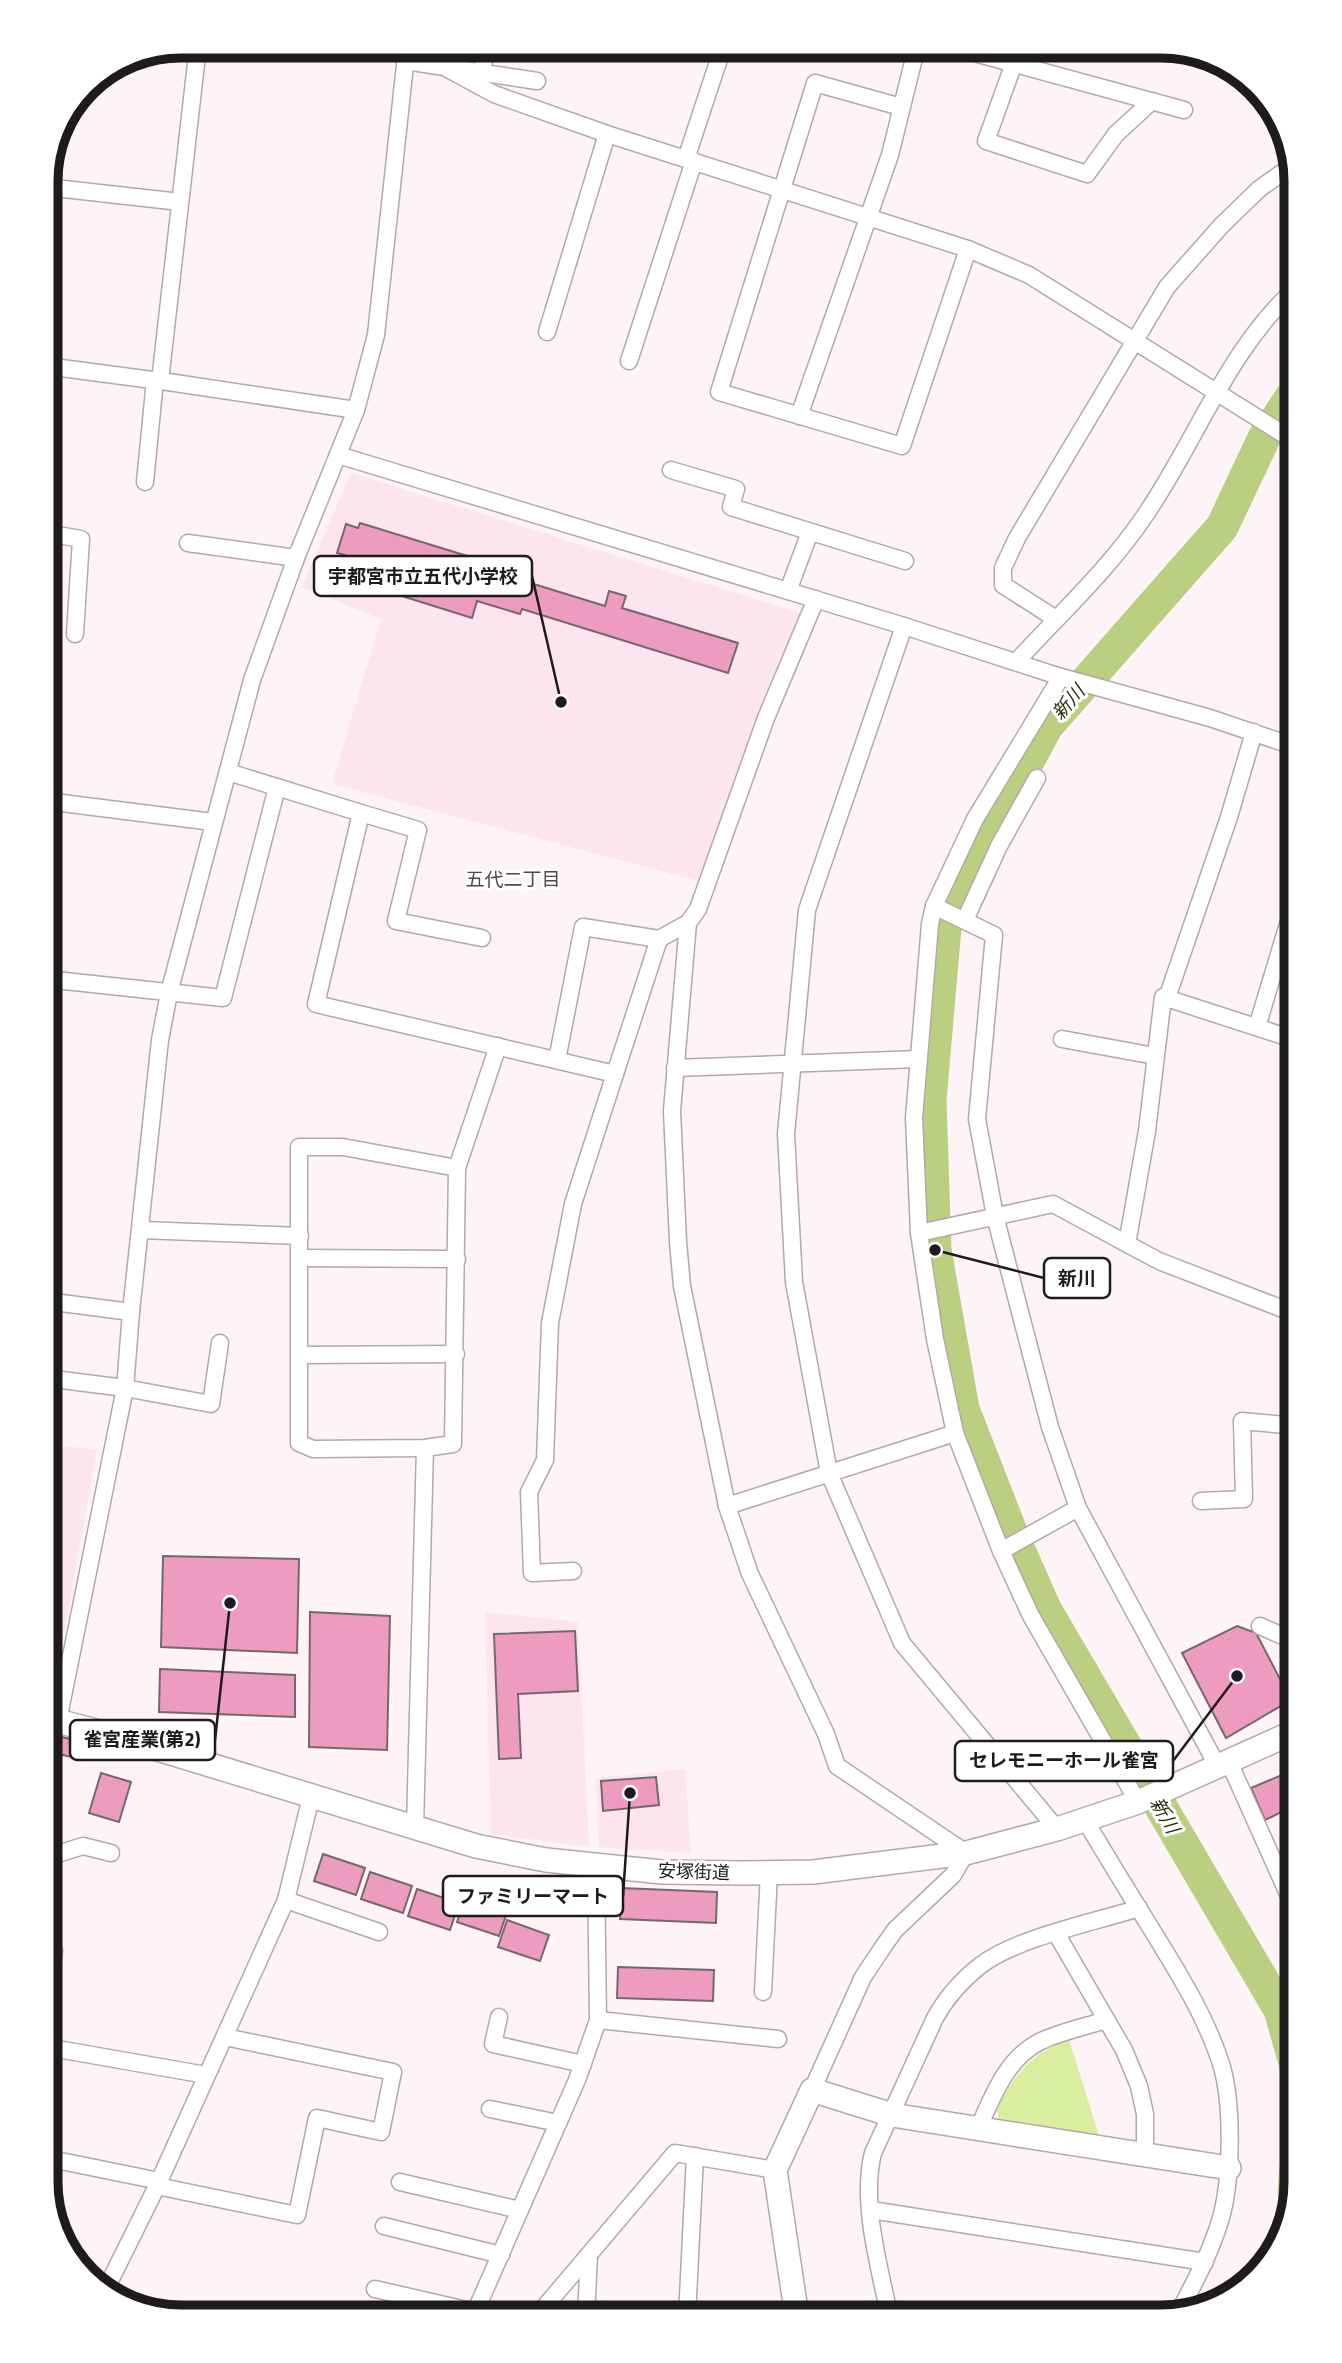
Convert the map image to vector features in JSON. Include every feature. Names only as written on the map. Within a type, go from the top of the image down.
[{"type":"main road","name":"安塚街道","points":[[58,1722],[128,1740],[476,1846],[545,1860],[662,1872],[813,1872],[966,1853],[1057,1829],[1149,1797],[1284,1737]]},
{"type":"main road","points":[[795,2305],[775,2170],[812,2090],[891,2115],[1229,2168]]},
{"type":"street","points":[[155,380],[160,381],[197,58]]},
{"type":"street","points":[[58,1693],[125,1388],[160,1040],[169,992],[252,680],[296,558],[356,410],[376,335],[405,58]]},
{"type":"street","points":[[419,58],[446,68],[494,94],[607,134],[968,249],[1029,275],[1284,434]]},
{"type":"street","points":[[482,74],[484,58]]},
{"type":"street","points":[[629,361],[720,58]]},
{"type":"street","points":[[799,416],[890,155],[913,58]]},
{"type":"street","points":[[995,58],[1184,110]]},
{"type":"street","points":[[1014,63],[985,141],[1087,174],[1116,134],[1152,101]]},
{"type":"street","points":[[446,68],[537,81]]},
{"type":"street","points":[[901,107],[814,83],[719,392],[902,446],[968,249]]},
{"type":"street","points":[[547,332],[607,134]]},
{"type":"street","points":[[1056,619],[1003,585],[1003,568],[1017,538],[1167,287],[1259,189],[1283,172]]},
{"type":"street","points":[[58,188],[180,202]]},
{"type":"street","points":[[1016,662],[1126,543],[1148,512],[1247,343],[1284,300]]},
{"type":"street","points":[[58,368],[356,410]]},
{"type":"street","points":[[145,482],[155,380]]},
{"type":"street","points":[[338,455],[1284,742]]},
{"type":"street","points":[[671,470],[736,489],[731,507],[905,561]]},
{"type":"street","points":[[788,591],[810,532]]},
{"type":"street","points":[[58,535],[82,540],[75,634]]},
{"type":"street","points":[[188,543],[296,558]]},
{"type":"street","points":[[557,1060],[583,927],[659,939],[688,923],[698,909],[766,718],[816,599]]},
{"type":"street","points":[[904,626],[807,910],[786,1134],[792,1264],[829,1474],[902,1643],[1057,1829]]},
{"type":"street","points":[[949,914],[975,819],[1068,678]]},
{"type":"street","points":[[1167,998],[1229,817],[1254,732]]},
{"type":"street","points":[[228,772],[418,830],[396,921],[482,938]]},
{"type":"street","points":[[1037,778],[999,846],[949,914],[930,924],[914,1118],[923,1232],[935,1339],[955,1433],[1031,1616],[1149,1797]]},
{"type":"street","points":[[58,980],[223,998],[277,787]]},
{"type":"street","points":[[58,803],[213,822]]},
{"type":"street","points":[[361,813],[316,1004],[615,1074]]},
{"type":"street","points":[[949,914],[994,935],[977,1119],[995,1216],[1050,1427],[1078,1508],[1224,1765],[1284,1887]]},
{"type":"street","points":[[688,923],[672,1111],[682,1286],[727,1506],[750,1574],[826,1734],[837,1766],[966,1853],[953,1875],[895,1930],[863,1977],[812,2090]]},
{"type":"street","points":[[1256,1027],[1284,937]]},
{"type":"street","points":[[573,1571],[532,1573],[529,1492],[544,1460],[550,1323],[573,1204],[659,939]]},
{"type":"street","points":[[1127,1244],[1147,1132],[1163,997],[1284,1036]]},
{"type":"street","points":[[1062,1039],[1156,1056]]},
{"type":"street","points":[[457,1168],[343,1147],[299,1147],[299,1443],[313,1449],[425,1448],[453,1444],[457,1168],[498,1045]]},
{"type":"street","points":[[675,1068],[919,1059]]},
{"type":"street","points":[[923,1232],[1053,1204],[1159,1261],[1284,1309]]},
{"type":"street","points":[[140,1230],[300,1236]]},
{"type":"street","points":[[300,1258],[457,1259]]},
{"type":"street","points":[[58,1303],[131,1312]]},
{"type":"street","points":[[58,1380],[125,1388],[211,1404],[219,1343]]},
{"type":"street","points":[[300,1355],[456,1354]]},
{"type":"street","points":[[1201,1501],[1244,1499],[1242,1421],[1284,1425]]},
{"type":"street","points":[[727,1506],[955,1433]]},
{"type":"street","points":[[415,1827],[425,1448]]},
{"type":"street","points":[[1004,1549],[1078,1508]]},
{"type":"street","points":[[1260,1626],[1284,1636]]},
{"type":"street","points":[[109,2283],[158,2184],[286,1900],[311,1797]]},
{"type":"street","points":[[1085,1820],[1184,1982],[1210,2035],[1223,2071],[1229,2168],[1221,2218],[1205,2262],[1184,2303]]},
{"type":"street","points":[[58,1854],[83,1846],[111,1853]]},
{"type":"street","points":[[478,2305],[583,2064],[598,2020],[596,1865]]},
{"type":"street","points":[[763,1992],[769,1873]]},
{"type":"street","points":[[286,1900],[379,1932]]},
{"type":"street","points":[[887,2305],[871,2210],[870,2165],[873,2153],[945,2000],[981,1965],[1003,1952],[1139,1908]]},
{"type":"street","points":[[1056,1933],[1124,2050],[1139,2086],[1144,2114],[1145,2155]]},
{"type":"street","points":[[499,2017],[493,2044],[583,2064]]},
{"type":"street","points":[[598,2020],[778,2039]]},
{"type":"street","points":[[978,2129],[1000,2081],[1017,2059],[1038,2043],[1106,2020]]},
{"type":"street","points":[[58,2161],[297,2215],[317,2118],[381,2132],[393,2072],[225,2038]]},
{"type":"street","points":[[58,2048],[206,2076]]},
{"type":"street","points":[[490,2109],[558,2123]]},
{"type":"street","points":[[546,2305],[675,2153],[775,2170]]},
{"type":"street","points":[[688,2305],[695,2156]]},
{"type":"street","points":[[400,2182],[520,2210]]},
{"type":"street","points":[[871,2210],[1205,2262]]},
{"type":"street","points":[[384,2226],[501,2255]]},
{"type":"street","points":[[587,2305],[589,2255]]},
{"type":"street","points":[[374,2289],[436,2305]]},
{"type":"shaded area","points":[[351,473],[800,613],[699,881],[332,784],[381,619],[302,587]]},
{"type":"shaded area","points":[[58,1445],[97,1450],[58,1666]]},
{"type":"shaded area","points":[[485,1612],[578,1622],[589,1847],[491,1834]]},
{"type":"shaded area","points":[[685,1769],[691,1853],[599,1847],[596,1778]]},
{"type":"green space","points":[[1069,2039],[1099,2136],[1000,2123],[996,2109],[1025,2066],[1044,2051]]},
{"type":"building","points":[[360,523],[477,559],[475,566],[605,606],[609,591],[626,596],[622,608],[738,643],[728,673],[522,609],[520,614],[477,601],[472,618],[338,576],[345,555],[337,553],[346,524],[358,528]]},
{"type":"building","points":[[163,1556],[299,1559],[297,1653],[161,1647]]},
{"type":"building","points":[[310,1612],[390,1616],[387,1750],[309,1747]]},
{"type":"building","points":[[1237,1626],[1256,1633],[1284,1687],[1284,1704],[1226,1738],[1182,1653]]},
{"type":"building","points":[[575,1631],[578,1691],[518,1694],[521,1758],[499,1759],[494,1634]]},
{"type":"building","points":[[160,1669],[295,1675],[295,1717],[159,1712]]},
{"type":"building","points":[[62,1737],[89,1744],[86,1760],[58,1754]]},
{"type":"building","points":[[101,1773],[131,1782],[119,1822],[89,1813]]},
{"type":"building","points":[[1284,1774],[1284,1811],[1265,1820],[1251,1788]]},
{"type":"building","points":[[656,1777],[659,1805],[603,1811],[601,1781]]},
{"type":"building","points":[[323,1854],[365,1868],[356,1895],[314,1881]]},
{"type":"building","points":[[370,1872],[412,1886],[403,1913],[361,1899]]},
{"type":"building","points":[[621,1888],[717,1892],[716,1923],[620,1919]]},
{"type":"building","points":[[417,1889],[459,1903],[450,1930],[408,1916]]},
{"type":"building","points":[[466,1895],[508,1909],[499,1936],[457,1922]]},
{"type":"building","points":[[507,1920],[549,1935],[540,1961],[498,1947]]},
{"type":"building","points":[[618,1967],[714,1970],[713,2001],[617,1998]]},
{"type":"waterway","name":"新川","points":[[1284,408],[1264,438],[1222,527],[1047,726],[970,868],[945,927],[930,1100],[935,1250],[963,1409],[1011,1532],[1045,1609],[1280,2010],[1284,2024]]},
{"type":"place","name":"宇都宮市立五代小学校","points":[[561,702]]},
{"type":"place","name":"新川","points":[[935,1250]]},
{"type":"place","name":"雀宮産業(第2)","points":[[230,1603]]},
{"type":"place","name":"セレモニーホール雀宮","points":[[1237,1676]]},
{"type":"place","name":"ファミリーマート","points":[[630,1793]]},
{"type":"district","name":"五代二丁目","points":[[513,879]]}]
